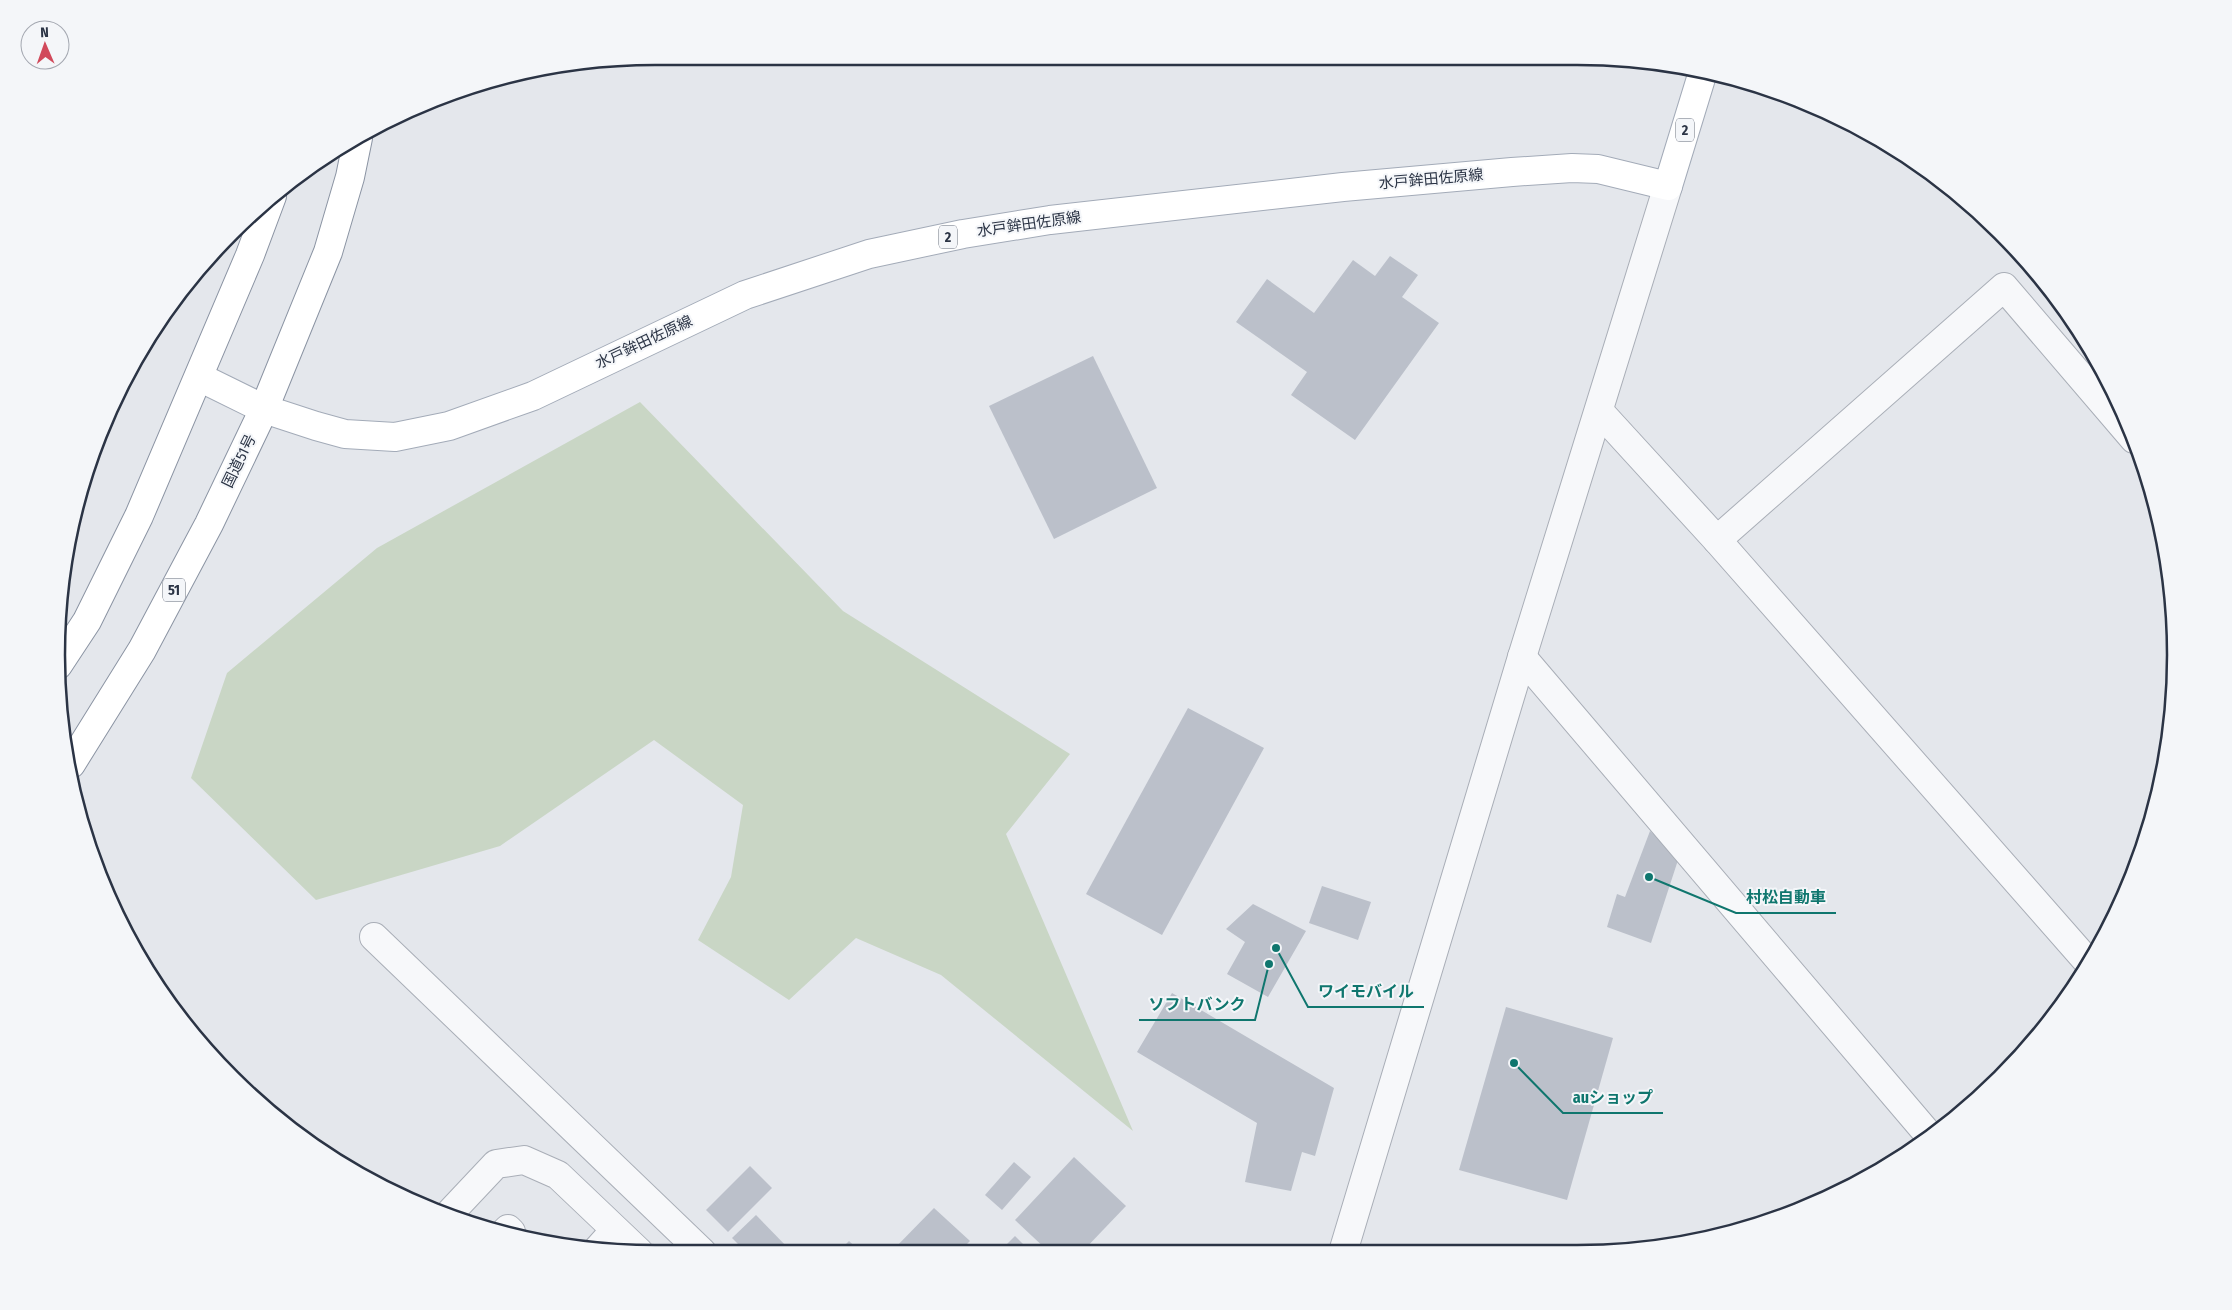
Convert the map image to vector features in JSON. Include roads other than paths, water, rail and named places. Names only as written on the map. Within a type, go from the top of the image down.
[{"type":"main road","name":"2","points":[[1668,186],[1701,78]]},
{"type":"main road","name":"国道51号","points":[[74,760],[142,650],[209,524],[264,409],[328,252],[350,177],[356,146]]},
{"type":"main road","name":"水戸鉾田佐原線","points":[[199,377],[264,409],[346,434],[396,437],[449,426],[533,396],[745,295],[869,254],[963,234],[1050,220],[1304,192],[1512,172],[1572,168],[1598,169],[1668,186]]},
{"type":"main road","points":[[65,654],[87,621],[139,516],[250,255],[267,211]]},
{"type":"street","points":[[1345,1245],[1522,658],[1668,186]]},
{"type":"street","points":[[1717,540],[2004,287],[2118,420]]},
{"type":"street","points":[[1599,411],[1717,540],[2084,957]]},
{"type":"street","points":[[1522,658],[1925,1131]]},
{"type":"street","points":[[374,937],[695,1245]]},
{"type":"street","points":[[453,1209],[496,1164],[524,1160],[558,1175],[606,1239],[619,1244]]},
{"type":"place","name":"村松自動車","points":[[1649,877]]},
{"type":"place","name":"ワイモバイル","points":[[1276,948]]},
{"type":"place","name":"ソフトバンク","points":[[1269,964]]},
{"type":"place","name":"auショップ","points":[[1514,1063]]}]
